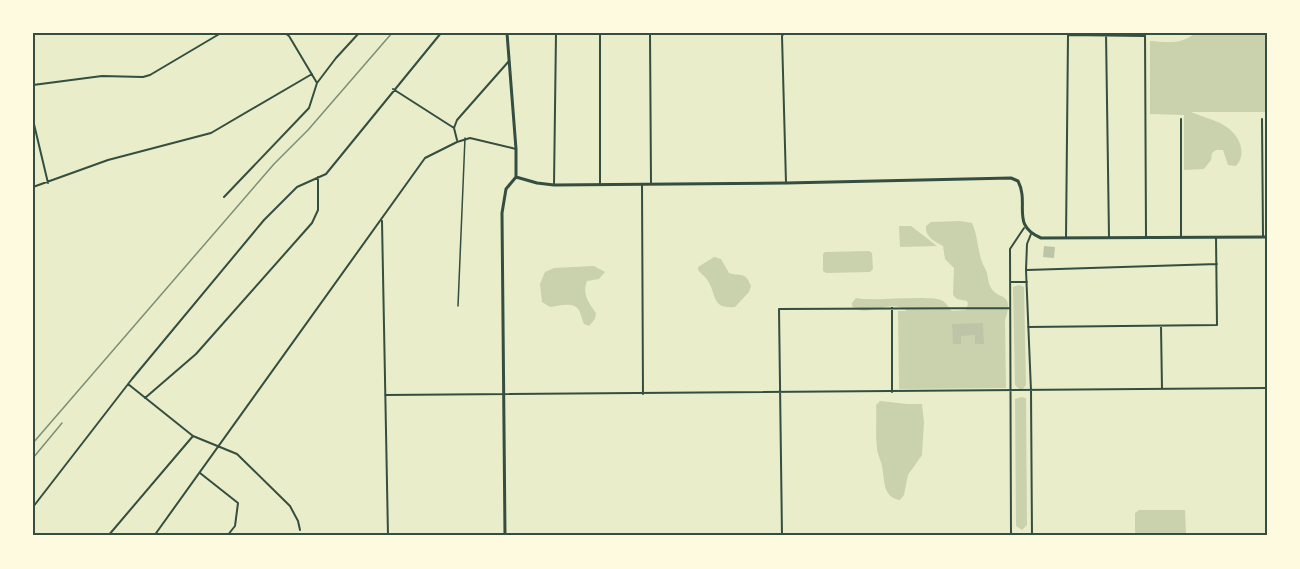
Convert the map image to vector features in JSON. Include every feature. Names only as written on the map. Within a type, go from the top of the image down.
[{"type":"street","points":[[33,85],[102,76],[143,77],[221,33]]},
{"type":"street","points":[[285,33],[290,36],[317,83]]},
{"type":"street","points":[[224,197],[309,108],[317,83],[359,33]]},
{"type":"street","points":[[33,507],[128,384],[264,220],[297,187],[326,174],[393,89],[441,33]]},
{"type":"street","points":[[505,536],[502,213],[506,189],[516,177],[507,33]]},
{"type":"street","points":[[554,185],[556,33]]},
{"type":"street","points":[[600,33],[600,184]]},
{"type":"street","points":[[650,33],[651,184]]},
{"type":"street","points":[[784,33],[782,36],[786,183]]},
{"type":"street","points":[[1106,34],[1109,238]]},
{"type":"street","points":[[1066,238],[1068,35],[1106,34],[1145,35],[1146,238]]},
{"type":"street","points":[[457,142],[454,128],[457,120],[508,61]]},
{"type":"street","points":[[33,187],[119,156],[211,133],[312,74]]},
{"type":"street","points":[[393,89],[454,128]]},
{"type":"street","points":[[1181,119],[1181,237]]},
{"type":"street","points":[[1024,228],[1041,238],[1265,237],[1262,119]]},
{"type":"street","points":[[33,120],[48,183]]},
{"type":"street","points":[[154,536],[425,158],[465,138],[516,149]]},
{"type":"street","points":[[145,398],[196,354],[312,223],[318,210],[318,177]]},
{"type":"street","points":[[516,177],[554,185],[1011,178],[1018,181],[1021,187],[1024,228],[1010,249],[1011,536]]},
{"type":"street","points":[[642,184],[643,394]]},
{"type":"street","points":[[382,221],[388,536]]},
{"type":"street","points":[[1031,234],[1027,244],[1026,270],[1031,391],[1032,536]]},
{"type":"street","points":[[1028,327],[1217,325],[1216,237]]},
{"type":"street","points":[[1026,270],[1216,264]]},
{"type":"street","points":[[1010,282],[1027,282]]},
{"type":"street","points":[[892,308],[892,392]]},
{"type":"street","points":[[782,536],[779,309],[1010,308]]},
{"type":"street","points":[[1161,326],[1162,390]]},
{"type":"street","points":[[128,384],[193,436],[237,454],[290,506],[300,530]]},
{"type":"street","points":[[385,395],[1267,388]]},
{"type":"street","points":[[108,536],[193,436]]},
{"type":"street","points":[[200,473],[238,503],[236,526],[227,536]]},
{"type":"lane","points":[[458,306],[465,138]]},
{"type":"green space","points":[[1195,33],[1267,33],[1267,112],[1191,112],[1220,123],[1236,136],[1241,146],[1241,156],[1236,166],[1228,165],[1223,150],[1216,150],[1204,169],[1184,170],[1184,115],[1150,114],[1150,41],[1179,41]]},
{"type":"green space","points":[[931,222],[972,223],[990,286],[993,291],[1007,300],[1006,388],[899,389],[898,311],[907,311],[893,306],[858,310],[852,306],[852,303],[856,298],[927,298],[943,301],[952,311],[966,310],[967,301],[957,299],[953,295],[954,268],[945,259],[943,246],[931,238],[926,230],[926,226]]},
{"type":"green space","points":[[899,226],[911,226],[937,246],[900,247]]},
{"type":"green space","points":[[869,251],[872,253],[873,269],[870,272],[826,273],[823,271],[825,252]]},
{"type":"green space","points":[[714,257],[721,259],[729,273],[743,275],[749,281],[751,286],[749,292],[735,307],[722,306],[718,303],[711,286],[698,270],[698,267]]},
{"type":"green space","points":[[594,266],[605,272],[599,279],[587,281],[586,294],[596,313],[595,319],[589,326],[584,324],[576,307],[565,305],[550,307],[542,302],[540,284],[545,272],[554,268]]},
{"type":"green space","points":[[1019,285],[1024,287],[1026,385],[1023,389],[1015,385],[1013,287]]},
{"type":"green space","points":[[1026,398],[1027,525],[1022,530],[1016,526],[1015,399]]},
{"type":"green space","points":[[880,401],[922,404],[924,422],[922,455],[908,475],[904,495],[900,500],[887,492],[877,450],[876,405]]},
{"type":"green space","points":[[1139,510],[1185,510],[1186,534],[1137,536],[1135,513]]},
{"type":"building","points":[[1044,246],[1055,247],[1054,258],[1043,257]]},
{"type":"building","points":[[983,323],[984,344],[975,344],[975,335],[961,336],[961,344],[953,344],[952,324]]},
{"type":"railway","points":[[33,443],[274,164],[308,130],[392,33]]},
{"type":"railway","points":[[33,458],[62,423]]}]
